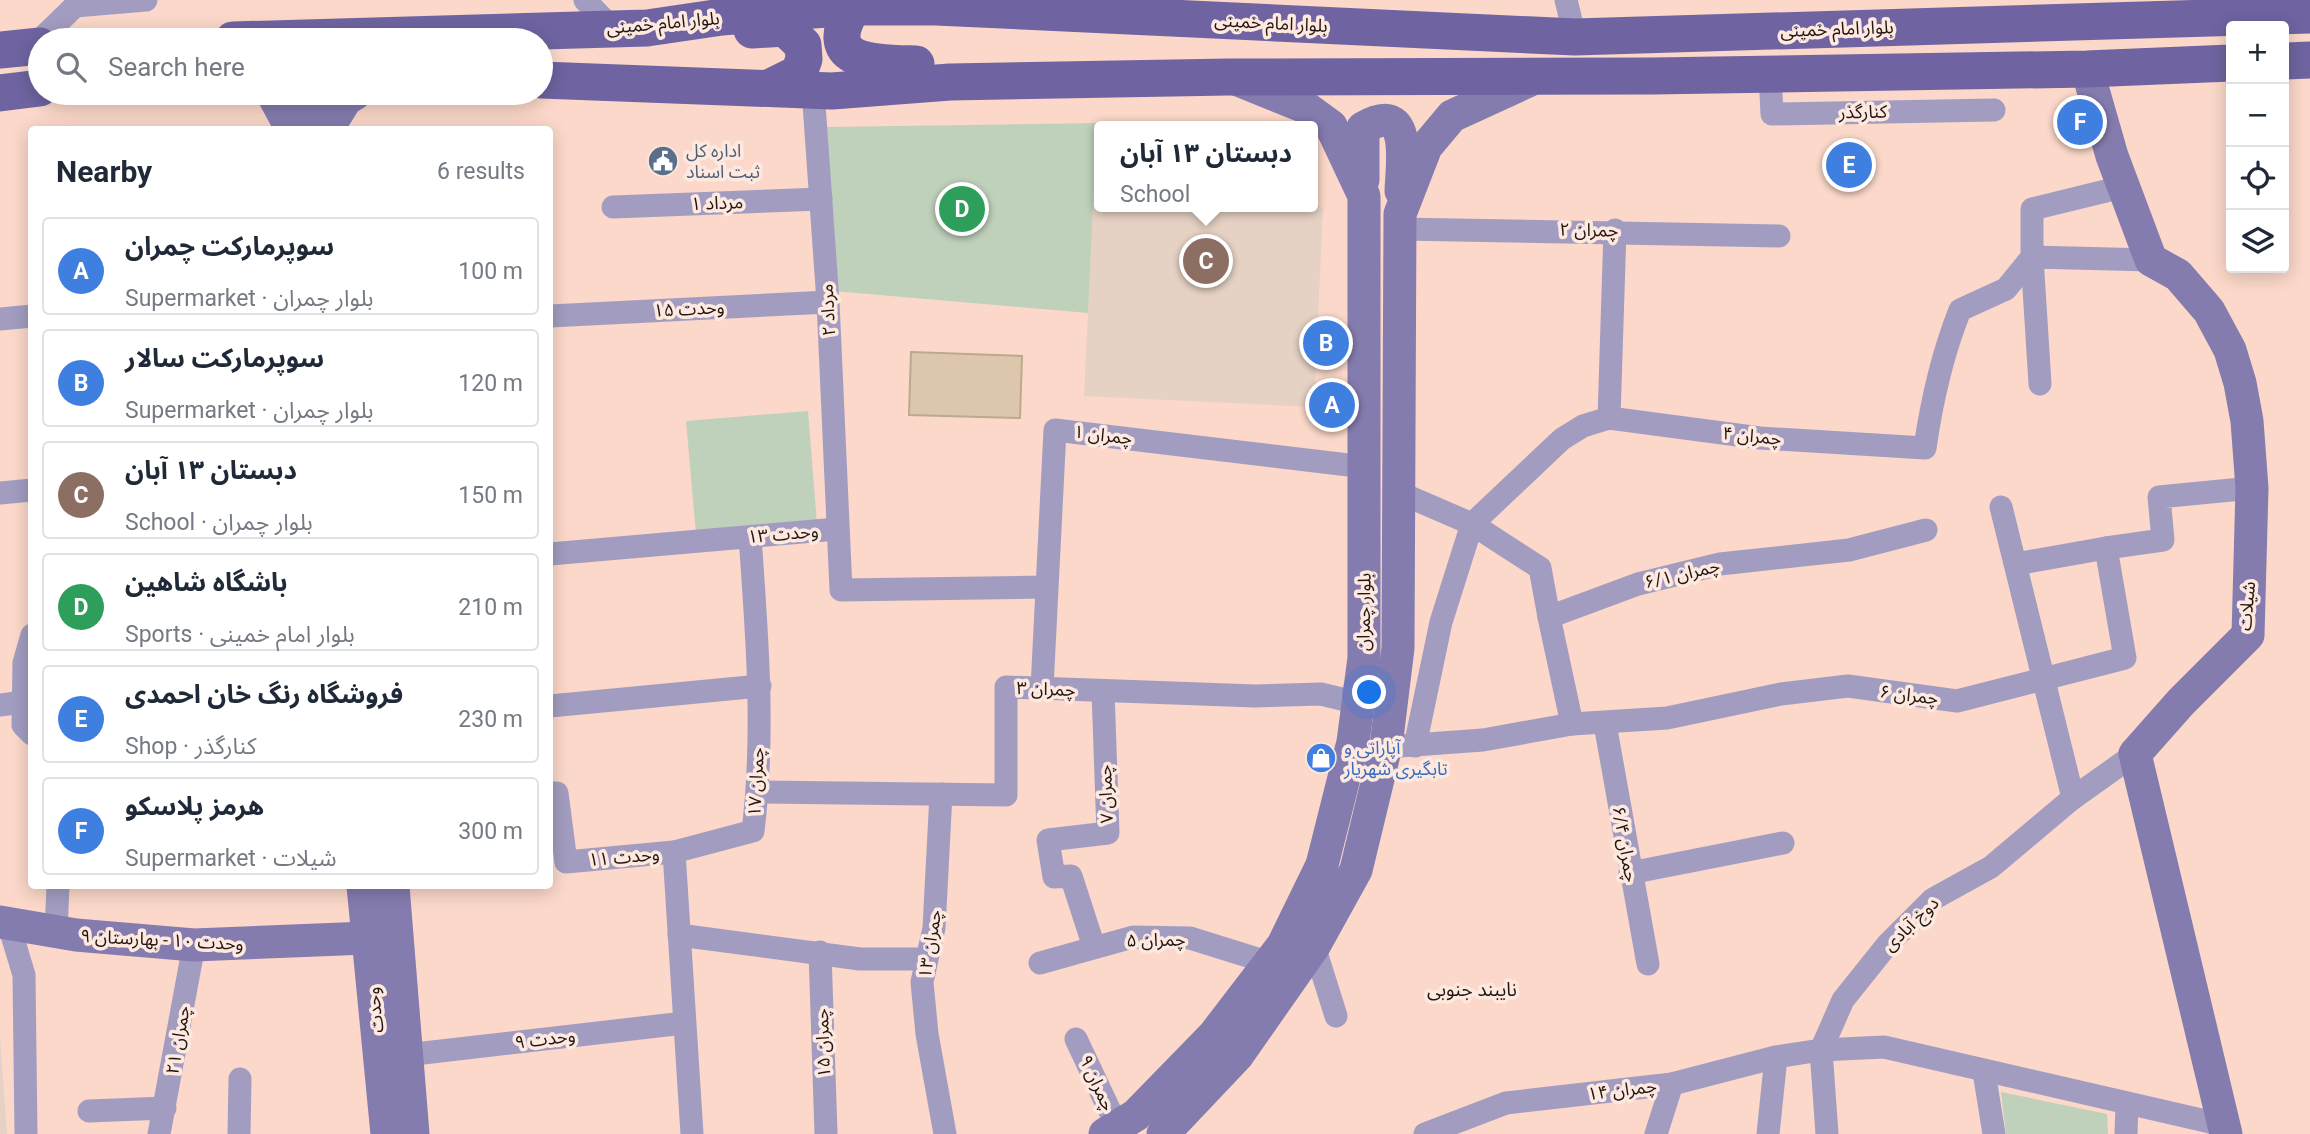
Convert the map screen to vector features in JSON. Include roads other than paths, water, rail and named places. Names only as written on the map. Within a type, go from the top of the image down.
[{"type":"main road","name":"بلوار امام خمینی","points":[[553,30],[629,28],[722,17],[936,4],[1280,12],[1575,37],[2310,15]]},
{"type":"main road","points":[[853,7],[844,22],[842,34],[849,54],[858,61],[936,68],[950,82]]},
{"type":"main road","points":[[629,28],[733,32],[785,28],[803,45],[804,59],[799,73],[769,88]]},
{"type":"main road","points":[[2289,61],[2310,60]]},
{"type":"main road","points":[[553,80],[813,90],[950,82],[2087,69],[2226,63]]},
{"type":"main road","points":[[2087,69],[2122,187],[2151,260]]},
{"type":"main road","name":"بلوار چمران","points":[[1111,1130],[1136,1115],[1214,1035],[1283,945],[1322,865],[1353,742],[1364,658],[1364,196],[1331,126],[1305,107],[1276,93],[1229,77]]},
{"type":"main road","name":"بلوار چمران","points":[[1163,1134],[1237,1056],[1314,946],[1356,870],[1401,746],[1398,648],[1400,221],[1426,147],[1452,116],[1537,77]]},
{"type":"main road","points":[[0,93],[28,90]]},
{"type":"main road","points":[[279,105],[290,126]]},
{"type":"main road","points":[[329,126],[342,105]]},
{"type":"main road","points":[[292,126],[299,113],[312,108],[323,118],[325,126]]},
{"type":"main road","points":[[1364,196],[1363,128],[1373,122],[1386,121],[1396,124],[1402,133],[1400,221]]},
{"type":"main road","name":"شیلات","points":[[2135,754],[2181,702],[2248,635],[2252,488],[2247,421],[2230,351],[2209,311],[2178,275],[2151,260]]},
{"type":"main road","points":[[1353,742],[1401,746]]},
{"type":"main road","points":[[2135,754],[2225,1130]]},
{"type":"main road","name":"وحدت","points":[[363,889],[367,938],[386,984]]},
{"type":"main road","name":"وحدت","points":[[393,889],[386,984],[393,1056],[413,1134]]},
{"type":"main road","name":"وحدت ۱۰ - بهارستان ۹","points":[[4,922],[56,932],[194,945],[367,938]]},
{"type":"main road","name":"وحدت","points":[[387,1134],[393,1056]]},
{"type":"street","points":[[50,28],[75,6],[146,0]]},
{"type":"street","points":[[585,0],[629,28]]},
{"type":"street","points":[[1566,0],[1575,37]]},
{"type":"street","name":"کنارگذر","points":[[1770,73],[1772,114],[1994,110]]},
{"type":"street","name":"مرداد ۲","points":[[813,90],[828,302],[836,529]]},
{"type":"street","points":[[2040,384],[2032,257],[2032,209],[2122,187]]},
{"type":"street","name":"مرداد ۱","points":[[613,207],[821,199]]},
{"type":"street","name":"چمران ۲","points":[[1400,221],[1779,236]]},
{"type":"street","points":[[1609,418],[1615,230]]},
{"type":"street","points":[[2032,257],[2151,260]]},
{"type":"street","name":"چمران ۴","points":[[1401,746],[1472,524],[1562,439],[1583,426],[1609,418],[1760,438],[1925,447],[1933,394],[1945,345],[1960,310],[2006,289],[2032,257]]},
{"type":"street","name":"وحدت ۱۵","points":[[553,316],[828,302]]},
{"type":"street","points":[[0,319],[28,316]]},
{"type":"street","name":"چمران ۱","points":[[1042,688],[1055,430],[1365,467]]},
{"type":"street","points":[[2016,564],[2163,540],[2159,497],[2252,488]]},
{"type":"street","points":[[0,493],[28,490]]},
{"type":"street","points":[[1398,492],[1472,524],[1540,568],[1572,724]]},
{"type":"street","points":[[2001,507],[2073,798]]},
{"type":"street","name":"وحدت ۱۳","points":[[553,554],[836,529],[841,590],[1046,587]]},
{"type":"street","name":"چمران ۶/۱","points":[[1549,617],[1638,584],[1720,564],[1780,555],[1849,550],[1926,530]]},
{"type":"street","name":"چمران ۱۷","points":[[674,852],[753,831],[758,792],[760,686],[750,537]]},
{"type":"street","name":"چمران ۶","points":[[1401,746],[1483,740],[1572,724],[1667,718],[1781,694],[1848,685],[1957,701],[2125,659],[2106,548]]},
{"type":"street","points":[[28,647],[23,663],[23,725],[28,730]]},
{"type":"street","points":[[553,706],[760,686]]},
{"type":"street","name":"چمران ۳","points":[[758,792],[1006,795],[1006,687],[1255,696],[1321,694],[1358,704]]},
{"type":"street","name":"چمران ۷","points":[[1094,947],[1071,876],[1054,877],[1048,840],[1108,833],[1103,691]]},
{"type":"street","points":[[0,705],[23,702]]},
{"type":"street","name":"چمران ۶/۴","points":[[1605,724],[1648,964]]},
{"type":"street","name":"دوخ آبادی","points":[[1827,1134],[1821,1050],[1843,1000],[1887,945],[1933,899],[1992,867],[2073,798],[2135,754]]},
{"type":"street","name":"وحدت ۱۱","points":[[553,793],[557,793],[566,862],[674,852]]},
{"type":"street","name":"چمران ۱۳","points":[[941,794],[934,928],[922,982],[927,1034],[945,1134]]},
{"type":"street","points":[[1630,873],[1783,843]]},
{"type":"street","points":[[674,852],[692,1134]]},
{"type":"street","points":[[56,932],[58,889]]},
{"type":"street","points":[[4,922],[24,975],[26,1134]]},
{"type":"street","points":[[679,935],[860,959],[925,959]]},
{"type":"street","name":"چمران ۵","points":[[1040,963],[1133,937],[1190,938],[1270,963]]},
{"type":"street","name":"چمران ۲۱","points":[[159,1134],[194,945]]},
{"type":"street","points":[[1314,946],[1336,1016]]},
{"type":"street","name":"چمران ۱۵","points":[[820,952],[826,1134]]},
{"type":"street","name":"وحدت ۹","points":[[393,1056],[684,1023]]},
{"type":"street","name":"چمران ۹","points":[[1076,1039],[1111,1130]]},
{"type":"street","name":"چمران ۱۴","points":[[1425,1134],[1506,1103],[1672,1084],[1776,1057],[1821,1050],[1884,1047],[2225,1130]]},
{"type":"street","points":[[1768,1134],[1776,1057]]},
{"type":"street","points":[[1984,1072],[1994,1134]]},
{"type":"street","points":[[239,1134],[240,1079]]},
{"type":"street","points":[[1656,1134],[1672,1084]]},
{"type":"street","points":[[2126,1134],[2127,1105]]},
{"type":"street","points":[[89,1111],[165,1108]]},
{"type":"place","name":"هرمز پلاسکو","points":[[2080,122]]},
{"type":"place","name":"اداره کل ثبت اسناد","points":[[663,161]]},
{"type":"place","name":"فروشگاه رنگ خان احمدی","points":[[1849,165]]},
{"type":"place","name":"باشگاه شاهین","points":[[962,209]]},
{"type":"place","name":"دبستان ۱۳ آبان","points":[[1206,261]]},
{"type":"place","name":"سوپرمارکت سالار","points":[[1326,343]]},
{"type":"place","name":"سوپرمارکت چمران","points":[[1332,405]]},
{"type":"place","name":"آپاراتی و تابگیری شهریار","points":[[1321,758]]},
{"type":"district","name":"نایبند جنوبی","points":[[1472,989]]}]
